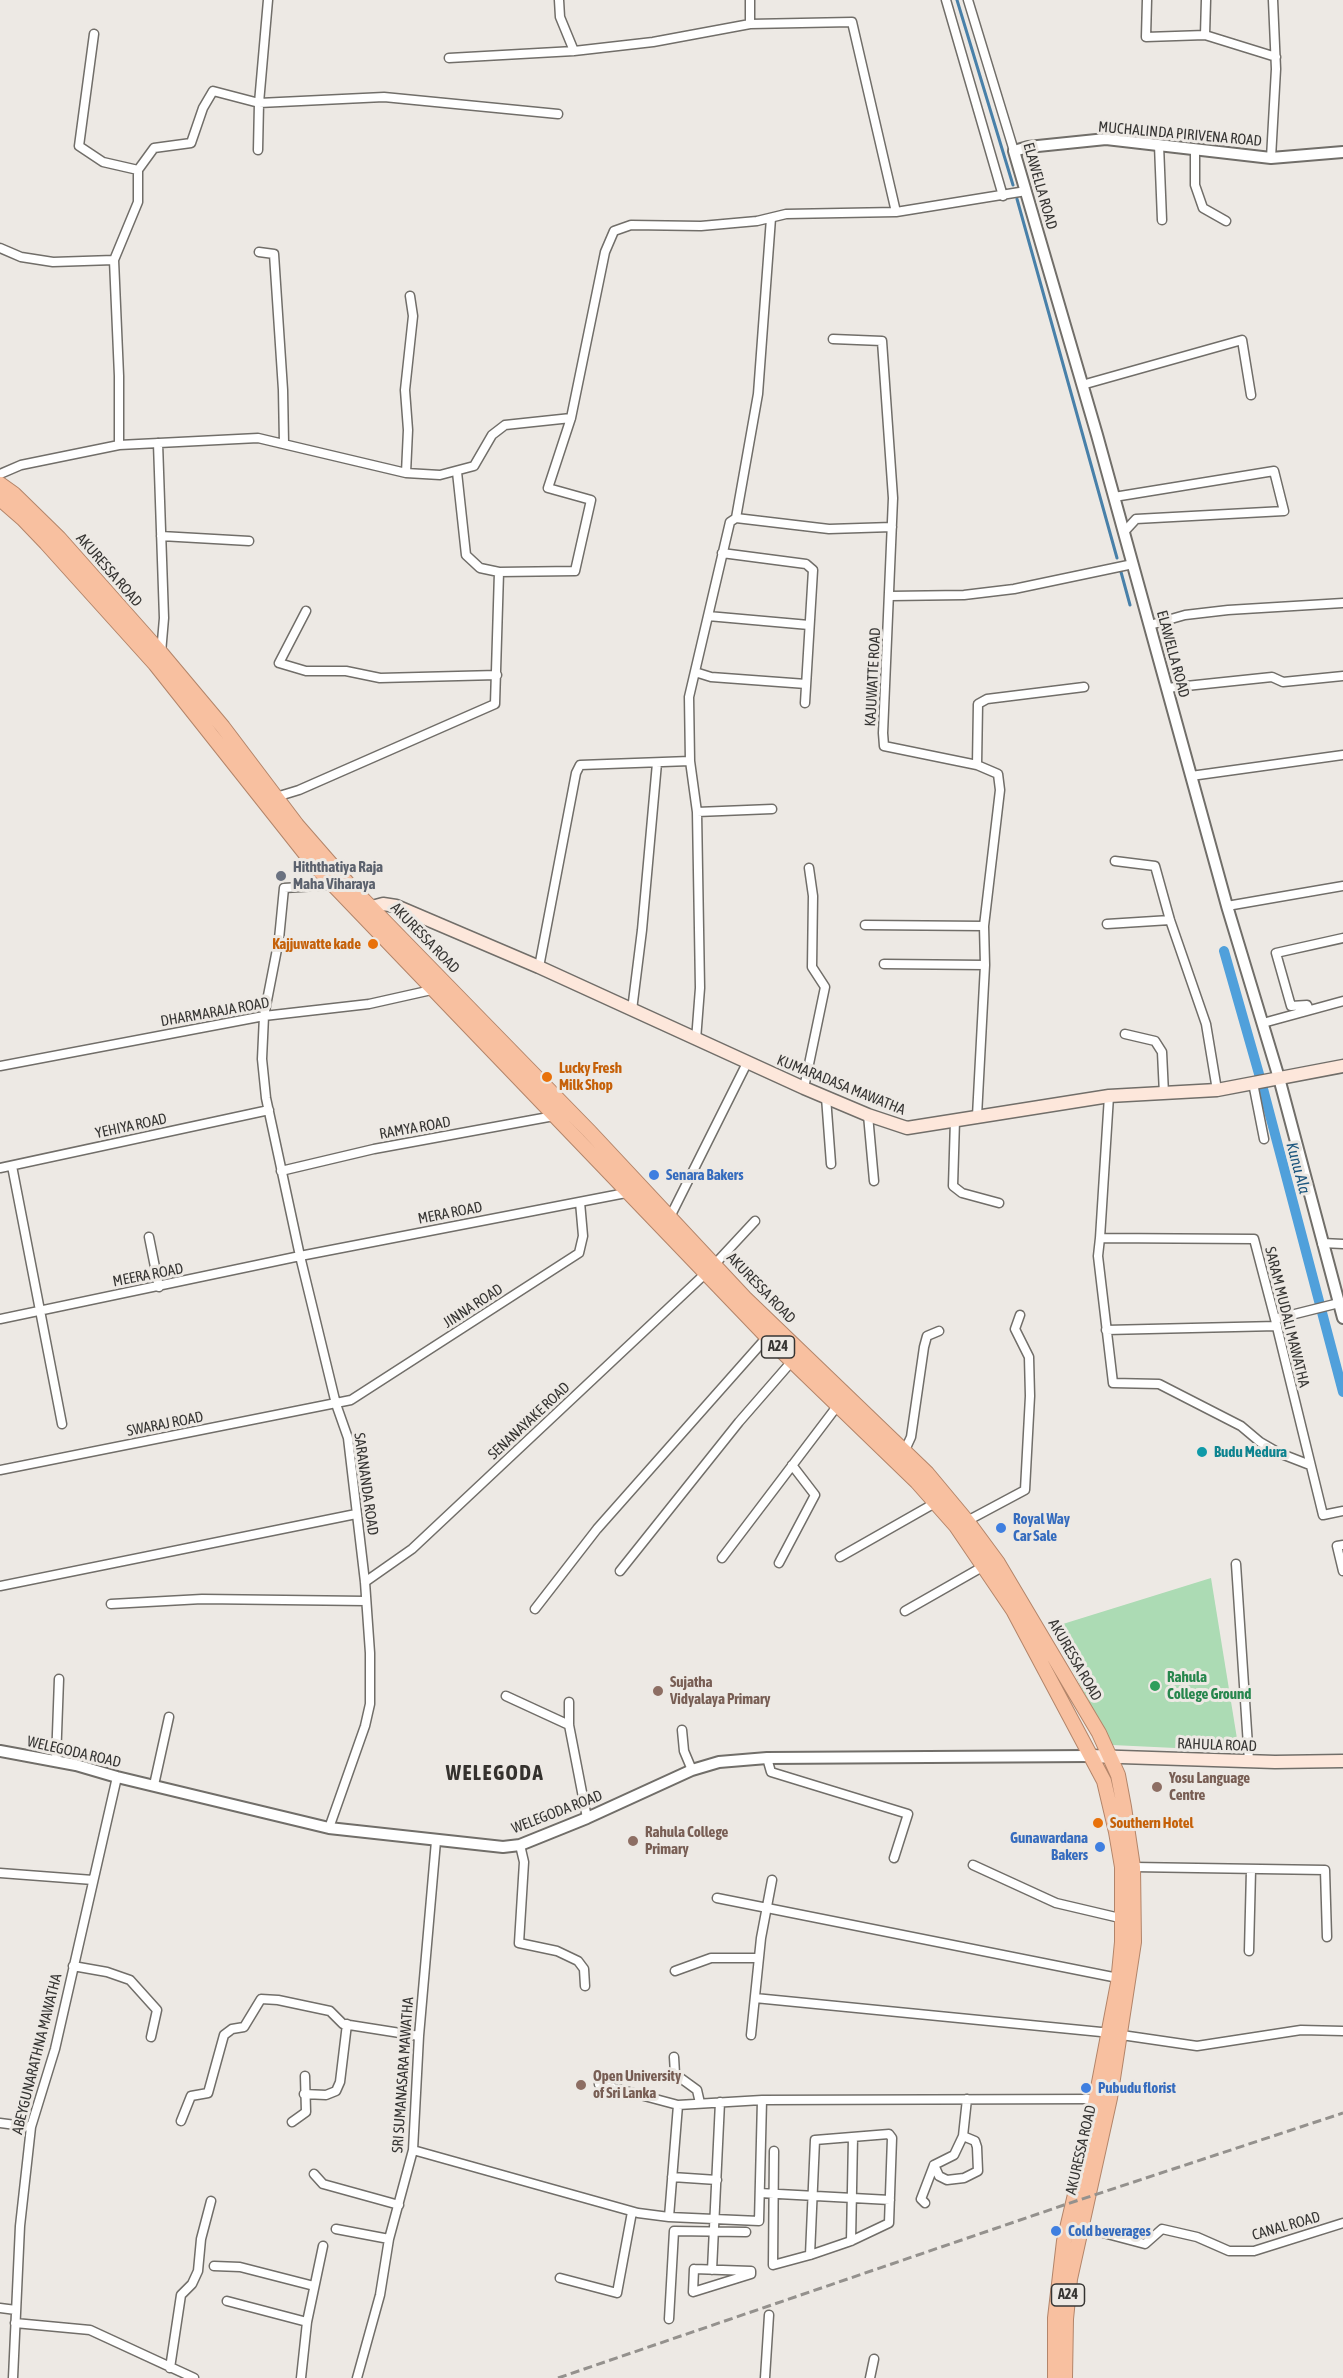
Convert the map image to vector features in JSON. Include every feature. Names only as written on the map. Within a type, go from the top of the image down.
[{"type":"highway","name":"AKURESSA ROAD","points":[[0,484],[15,494],[59,538],[161,653],[218,731],[287,833],[333,885],[368,912],[711,1269],[745,1298],[813,1371],[905,1450],[967,1521],[998,1563],[1111,1756],[1118,1775],[1133,1867],[1124,1979],[1114,2034],[1102,2135],[1075,2225],[1055,2318],[1055,2378]]},
{"type":"highway","name":"AKURESSA ROAD","points":[[0,499],[23,519],[218,731],[276,797],[368,912],[436,989],[555,1116],[624,1177]]},
{"type":"highway","name":"AKURESSA ROAD","points":[[636,1190],[670,1217],[767,1337],[792,1360],[813,1371],[838,1405],[897,1460],[956,1526],[984,1566],[1018,1619],[1104,1781],[1116,1832],[1129,1919]]},
{"type":"highway","name":"AKURESSA ROAD","points":[[1065,2378],[1067,2299],[1075,2225],[1095,2099],[1114,2034]]},
{"type":"main road","name":"KUMARADASA MAWATHA","points":[[368,912],[383,904],[396,906],[539,967],[804,1088],[867,1115],[907,1128],[1109,1096],[1217,1090],[1343,1066]]},
{"type":"main road","name":"RAHULA ROAD","points":[[1090,1756],[1249,1761],[1343,1761]]},
{"type":"street","points":[[258,150],[259,103],[268,0]]},
{"type":"street","points":[[560,0],[560,17],[574,51]]},
{"type":"street","points":[[750,0],[750,24]]},
{"type":"street","points":[[946,0],[1003,196]]},
{"type":"street","name":"ELAWELLA ROAD","points":[[968,0],[1114,496],[1227,906],[1279,1078],[1343,1318]]},
{"type":"street","points":[[1148,0],[1146,37],[1205,35],[1276,57]]},
{"type":"street","points":[[1205,35],[1206,0]]},
{"type":"street","points":[[1271,158],[1276,57],[1273,0]]},
{"type":"street","points":[[449,58],[574,51],[653,42],[750,24],[852,22],[896,212]]},
{"type":"street","points":[[94,34],[79,146],[103,162],[138,170]]},
{"type":"street","points":[[118,445],[119,376],[114,260],[138,202],[138,170],[154,148],[191,143],[203,108],[213,92],[259,103],[384,97],[558,114]]},
{"type":"street","name":"MUCHALINDA PIRIVENA ROAD","points":[[1014,151],[1028,147],[1106,139],[1271,158],[1343,152]]},
{"type":"street","points":[[1159,145],[1162,220]]},
{"type":"street","points":[[1195,149],[1195,184],[1203,208],[1226,221]]},
{"type":"street","points":[[457,472],[466,555],[480,568],[499,572],[575,572],[591,501],[548,488],[571,418],[605,252],[614,231],[631,225],[700,226],[757,221],[786,214],[896,212],[1026,191]]},
{"type":"street","points":[[736,518],[758,394],[771,218]]},
{"type":"street","points":[[0,248],[21,257],[53,262],[114,260]]},
{"type":"street","points":[[259,252],[274,254],[283,390],[284,443]]},
{"type":"street","points":[[406,473],[408,430],[405,390],[413,316],[410,296]]},
{"type":"street","name":"KAJUWATTE ROAD","points":[[833,339],[882,341],[893,498],[884,746],[977,765],[998,774],[1000,790],[984,926],[985,965],[977,1116]]},
{"type":"street","points":[[1082,385],[1242,340],[1251,395]]},
{"type":"street","points":[[0,474],[21,465],[118,445],[258,438],[406,473],[440,475],[474,466],[492,435],[505,425],[571,418]]},
{"type":"street","points":[[158,443],[164,618],[161,653]]},
{"type":"street","points":[[1114,496],[1274,471],[1284,511],[1136,519],[1124,532]]},
{"type":"street","points":[[696,1040],[699,988],[697,812],[690,761],[689,698],[730,522],[736,518],[829,529],[892,527]]},
{"type":"street","points":[[161,536],[249,541]]},
{"type":"street","points":[[723,553],[806,564],[813,570],[805,703]]},
{"type":"street","points":[[890,596],[964,595],[1014,589],[1133,564]]},
{"type":"street","points":[[276,797],[299,790],[495,704],[499,572]]},
{"type":"street","points":[[1150,625],[1185,615],[1228,610],[1343,603]]},
{"type":"street","points":[[306,612],[279,663],[306,671],[346,671],[380,678],[497,675]]},
{"type":"street","points":[[708,616],[809,625]]},
{"type":"street","points":[[695,672],[711,677],[806,684]]},
{"type":"street","points":[[1167,688],[1272,677],[1282,682],[1343,676]]},
{"type":"street","points":[[977,765],[978,704],[987,699],[1084,687]]},
{"type":"street","points":[[1191,776],[1343,755]]},
{"type":"street","points":[[539,967],[576,772],[580,765],[690,761]]},
{"type":"street","points":[[632,1010],[642,930],[657,763]]},
{"type":"street","points":[[697,812],[772,809]]},
{"type":"street","points":[[1115,861],[1155,866],[1170,920],[1206,1024],[1217,1090]]},
{"type":"street","points":[[804,1088],[825,987],[812,968],[813,896],[809,868]]},
{"type":"street","name":"SARANANDA ROAD","points":[[329,1828],[365,1726],[370,1704],[370,1653],[365,1582],[348,1438],[336,1404],[300,1256],[269,1110],[262,1059],[264,1016],[279,939],[285,888],[333,885]]},
{"type":"street","points":[[1227,906],[1343,886]]},
{"type":"street","points":[[1107,924],[1170,920]]},
{"type":"street","points":[[865,925],[984,926]]},
{"type":"street","points":[[1309,1010],[1307,1005],[1290,1006],[1276,954],[1343,938]]},
{"type":"street","points":[[884,963],[985,965]]},
{"type":"street","name":"DHARMARAJA ROAD","points":[[0,1066],[264,1016],[369,1004],[436,989]]},
{"type":"street","points":[[1263,1023],[1343,1001]]},
{"type":"street","points":[[1125,1034],[1155,1041],[1162,1052],[1164,1094]]},
{"type":"street","points":[[670,1217],[747,1063]]},
{"type":"street","points":[[1253,1083],[1264,1139]]},
{"type":"street","points":[[1109,1096],[1098,1256],[1113,1383],[1159,1384],[1241,1426],[1260,1442],[1279,1453],[1310,1465]]},
{"type":"street","points":[[826,1097],[831,1164]]},
{"type":"street","name":"YEHIYA ROAD","points":[[0,1168],[269,1110]]},
{"type":"street","points":[[867,1115],[874,1181]]},
{"type":"street","name":"RAMYA ROAD","points":[[281,1170],[374,1149],[555,1116]]},
{"type":"street","points":[[955,1120],[953,1186],[962,1193],[999,1203]]},
{"type":"street","points":[[12,1166],[62,1424]]},
{"type":"street","points":[[605,1198],[624,1177]]},
{"type":"street","name":"MERA ROAD","points":[[300,1256],[605,1198],[636,1190]]},
{"type":"street","name":"JINNA ROAD","points":[[336,1404],[351,1400],[579,1253],[583,1236],[580,1202]]},
{"type":"street","name":"SENANAYAKE ROAD","points":[[365,1582],[412,1549],[711,1269],[755,1221]]},
{"type":"street","points":[[149,1237],[159,1287]]},
{"type":"street","name":"SARAM MUDALI MAWATHA","points":[[1100,1238],[1254,1239],[1323,1515],[1343,1511]]},
{"type":"street","points":[[1322,1243],[1343,1244]]},
{"type":"street","name":"MEERA ROAD","points":[[0,1319],[300,1256]]},
{"type":"street","points":[[1106,1330],[1276,1323],[1339,1303]]},
{"type":"street","points":[[967,1521],[1025,1490],[1030,1387],[1029,1357],[1016,1329],[1020,1315]]},
{"type":"street","points":[[905,1450],[910,1437],[927,1336],[939,1331]]},
{"type":"street","points":[[535,1608],[597,1529],[767,1337]]},
{"type":"street","points":[[620,1571],[792,1360]]},
{"type":"street","name":"SWARAJ ROAD","points":[[0,1470],[336,1404]]},
{"type":"street","points":[[722,1558],[838,1405]]},
{"type":"street","points":[[779,1563],[815,1495],[792,1465]]},
{"type":"street","points":[[840,1557],[935,1503]]},
{"type":"street","points":[[0,1586],[356,1514]]},
{"type":"street","points":[[1343,1545],[1337,1546],[1343,1571]]},
{"type":"street","points":[[1236,1564],[1249,1761]]},
{"type":"street","points":[[905,1611],[984,1566]]},
{"type":"street","points":[[111,1604],[202,1599],[366,1600]]},
{"type":"street","points":[[56,1761],[59,1679]]},
{"type":"street","points":[[506,1696],[569,1725]]},
{"type":"street","points":[[569,1702],[569,1725],[587,1818]]},
{"type":"street","points":[[154,1785],[169,1717]]},
{"type":"street","points":[[682,1730],[684,1751],[692,1770]]},
{"type":"street","name":"WELEGODA ROAD","points":[[0,1751],[56,1761],[329,1828],[503,1847],[520,1845],[587,1818],[692,1770],[719,1762],[767,1758],[1090,1756]]},
{"type":"street","points":[[767,1758],[771,1772],[908,1814],[894,1858]]},
{"type":"street","name":"ABEYGUNARATHNA MAWATHA","points":[[13,2378],[20,2226],[31,2127],[55,2049],[117,1777]]},
{"type":"street","name":"SRI SUMANASARA MAWATHA","points":[[357,2378],[380,2295],[389,2239],[413,2150],[419,2036],[436,1840]]},
{"type":"street","points":[[520,1845],[524,1862],[519,1943],[557,1951],[578,1961],[584,1969],[585,1986]]},
{"type":"street","points":[[973,1865],[1056,1902],[1129,1919]]},
{"type":"street","points":[[1133,1867],[1325,1870],[1327,1937]]},
{"type":"street","points":[[1249,1951],[1251,1870]]},
{"type":"street","points":[[0,1873],[93,1880]]},
{"type":"street","points":[[751,2035],[759,1958],[772,1880]]},
{"type":"street","points":[[717,1898],[1124,1979]]},
{"type":"street","points":[[675,1971],[711,1958],[759,1958]]},
{"type":"street","points":[[73,1966],[107,1972],[130,1980],[157,2010],[151,2037]]},
{"type":"street","points":[[755,1998],[1114,2034],[1197,2046],[1301,2030],[1343,2031]]},
{"type":"street","points":[[181,2121],[191,2096],[208,2093],[224,2035],[232,2029],[244,2027],[261,1999],[278,2000],[330,2011],[343,2024],[419,2036]]},
{"type":"street","points":[[304,2094],[326,2095],[336,2091],[340,2082],[347,2024]]},
{"type":"street","points":[[674,2057],[675,2074],[697,2090],[700,2103]]},
{"type":"street","points":[[292,2122],[306,2112],[305,2076]]},
{"type":"street","points":[[599,2084],[678,2104],[762,2100],[1095,2099]]},
{"type":"street","points":[[925,2203],[921,2199],[934,2165],[954,2155],[963,2136],[967,2099]]},
{"type":"street","points":[[413,2150],[632,2212],[669,2217],[759,2221],[762,2100]]},
{"type":"street","points":[[712,2270],[720,2102]]},
{"type":"street","points":[[669,2217],[678,2104]]},
{"type":"street","points":[[0,2123],[31,2127]]},
{"type":"street","points":[[774,2151],[773,2265],[810,2255],[851,2241],[889,2223],[891,2135],[815,2140],[810,2255]]},
{"type":"street","points":[[934,2165],[939,2176],[947,2180],[964,2178],[978,2171],[975,2141],[963,2136]]},
{"type":"street","points":[[851,2241],[853,2138]]},
{"type":"street","points":[[314,2174],[323,2184],[399,2205]]},
{"type":"street","points":[[672,2177],[717,2180]]},
{"type":"street","points":[[760,2193],[890,2200]]},
{"type":"street","points":[[170,2368],[182,2295],[192,2284],[198,2271],[201,2239],[211,2201]]},
{"type":"street","points":[[560,2278],[616,2293],[632,2212]]},
{"type":"street","name":"CANAL ROAD","points":[[1075,2225],[1145,2244],[1162,2229],[1197,2237],[1229,2251],[1254,2251],[1343,2223]]},
{"type":"street","points":[[336,2229],[389,2239]]},
{"type":"street","points":[[669,2319],[674,2230],[746,2232]]},
{"type":"street","points":[[301,2378],[307,2322],[323,2246]]},
{"type":"street","points":[[214,2266],[240,2268],[314,2286]]},
{"type":"street","points":[[694,2269],[712,2270],[751,2271],[751,2274],[693,2292],[694,2269]]},
{"type":"street","points":[[227,2301],[307,2322]]},
{"type":"street","points":[[0,2308],[15,2310]]},
{"type":"street","points":[[765,2378],[769,2315]]},
{"type":"street","points":[[15,2323],[90,2330],[194,2378]]},
{"type":"street","points":[[870,2378],[874,2359]]},
{"type":"green space","name":"Rahula College Ground","points":[[1211,1578],[1239,1751],[1112,1745],[1050,1628]]},
{"type":"waterway","points":[[957,0],[1013,185]]},
{"type":"waterway","points":[[1017,199],[1117,558]]},
{"type":"waterway","points":[[1121,572],[1130,605]]},
{"type":"waterway","name":"Kunu Ala","points":[[1224,951],[1261,1081],[1343,1392]]},
{"type":"railway","points":[[558,2378],[1067,2204],[1343,2113]]},
{"type":"place","name":"Hiththatiya Raja Maha Viharaya","points":[[281,876]]},
{"type":"place","name":"Kajjuwatte kade","points":[[373,944]]},
{"type":"place","name":"Lucky Fresh Milk Shop","points":[[547,1077]]},
{"type":"place","name":"Senara Bakers","points":[[654,1175]]},
{"type":"place","name":"Budu Medura","points":[[1202,1452]]},
{"type":"place","name":"Royal Way Car Sale","points":[[1001,1528]]},
{"type":"place","name":"Rahula College Ground","points":[[1155,1686]]},
{"type":"place","name":"Sujatha Vidyalaya Primary","points":[[658,1691]]},
{"type":"place","name":"Yosu Language Centre","points":[[1157,1787]]},
{"type":"place","name":"Southern Hotel","points":[[1098,1823]]},
{"type":"place","name":"Rahula College Primary","points":[[633,1841]]},
{"type":"place","name":"Gunawardana Bakers","points":[[1100,1847]]},
{"type":"place","name":"Open University of Sri Lanka","points":[[581,2085]]},
{"type":"place","name":"Pubudu florist","points":[[1086,2088]]},
{"type":"place","name":"Cold beverages","points":[[1056,2231]]},
{"type":"district","name":"WELEGODA","points":[[495,1773]]}]
